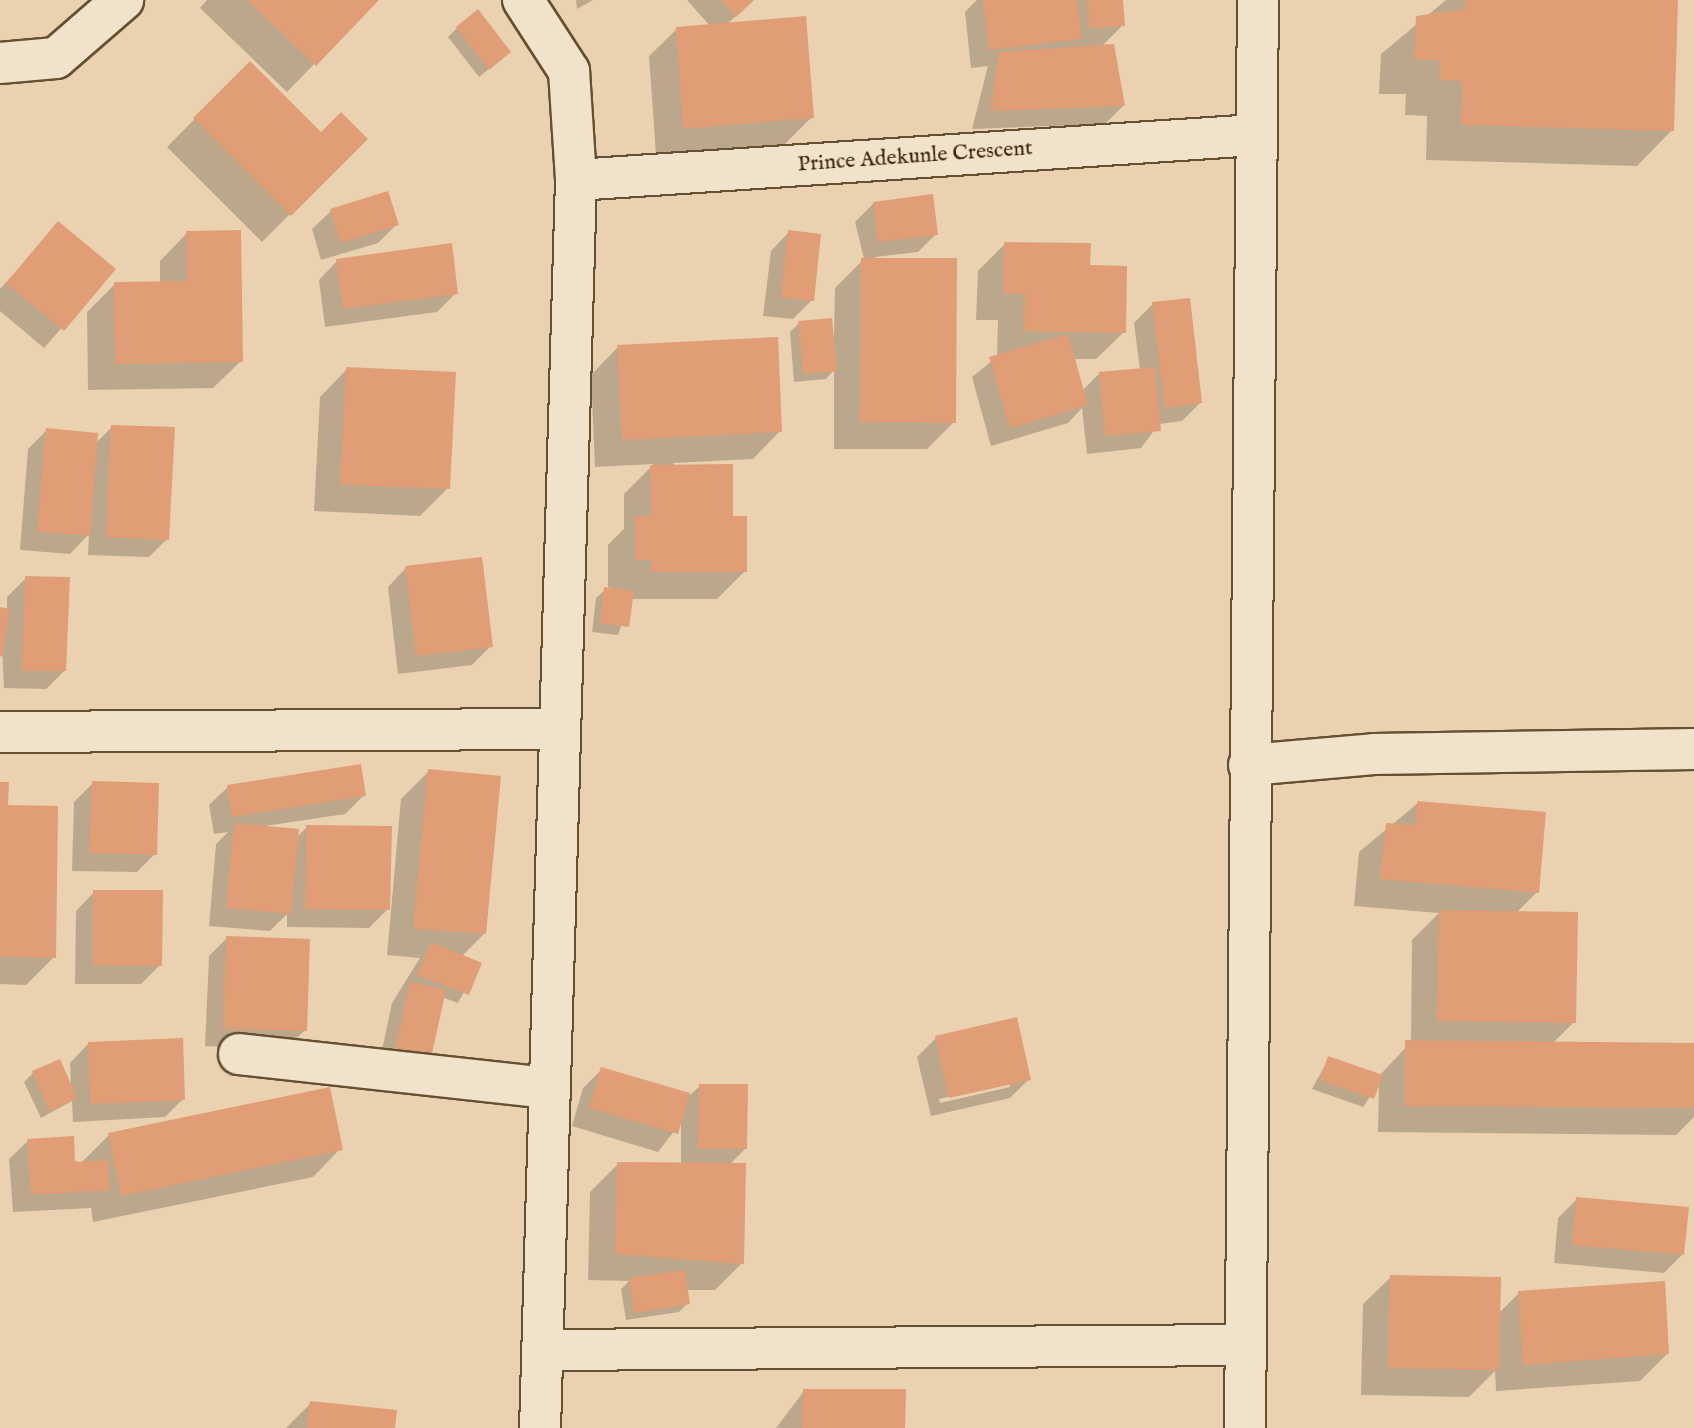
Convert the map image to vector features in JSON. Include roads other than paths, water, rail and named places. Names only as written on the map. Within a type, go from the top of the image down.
[{"type":"street","points":[[0,63],[56,58],[123,0]]},
{"type":"street","points":[[523,0],[569,71],[576,180],[555,729],[547,1350],[540,1428]]},
{"type":"street","points":[[1245,1428],[1258,0]]},
{"type":"street","name":"Prince Adekunle Crescent","points":[[576,180],[1255,135]]},
{"type":"street","points":[[0,732],[555,729]]},
{"type":"street","points":[[1249,765],[1374,754],[1694,749]]},
{"type":"street","points":[[239,1054],[549,1088]]},
{"type":"street","points":[[547,1350],[1246,1345]]}]
